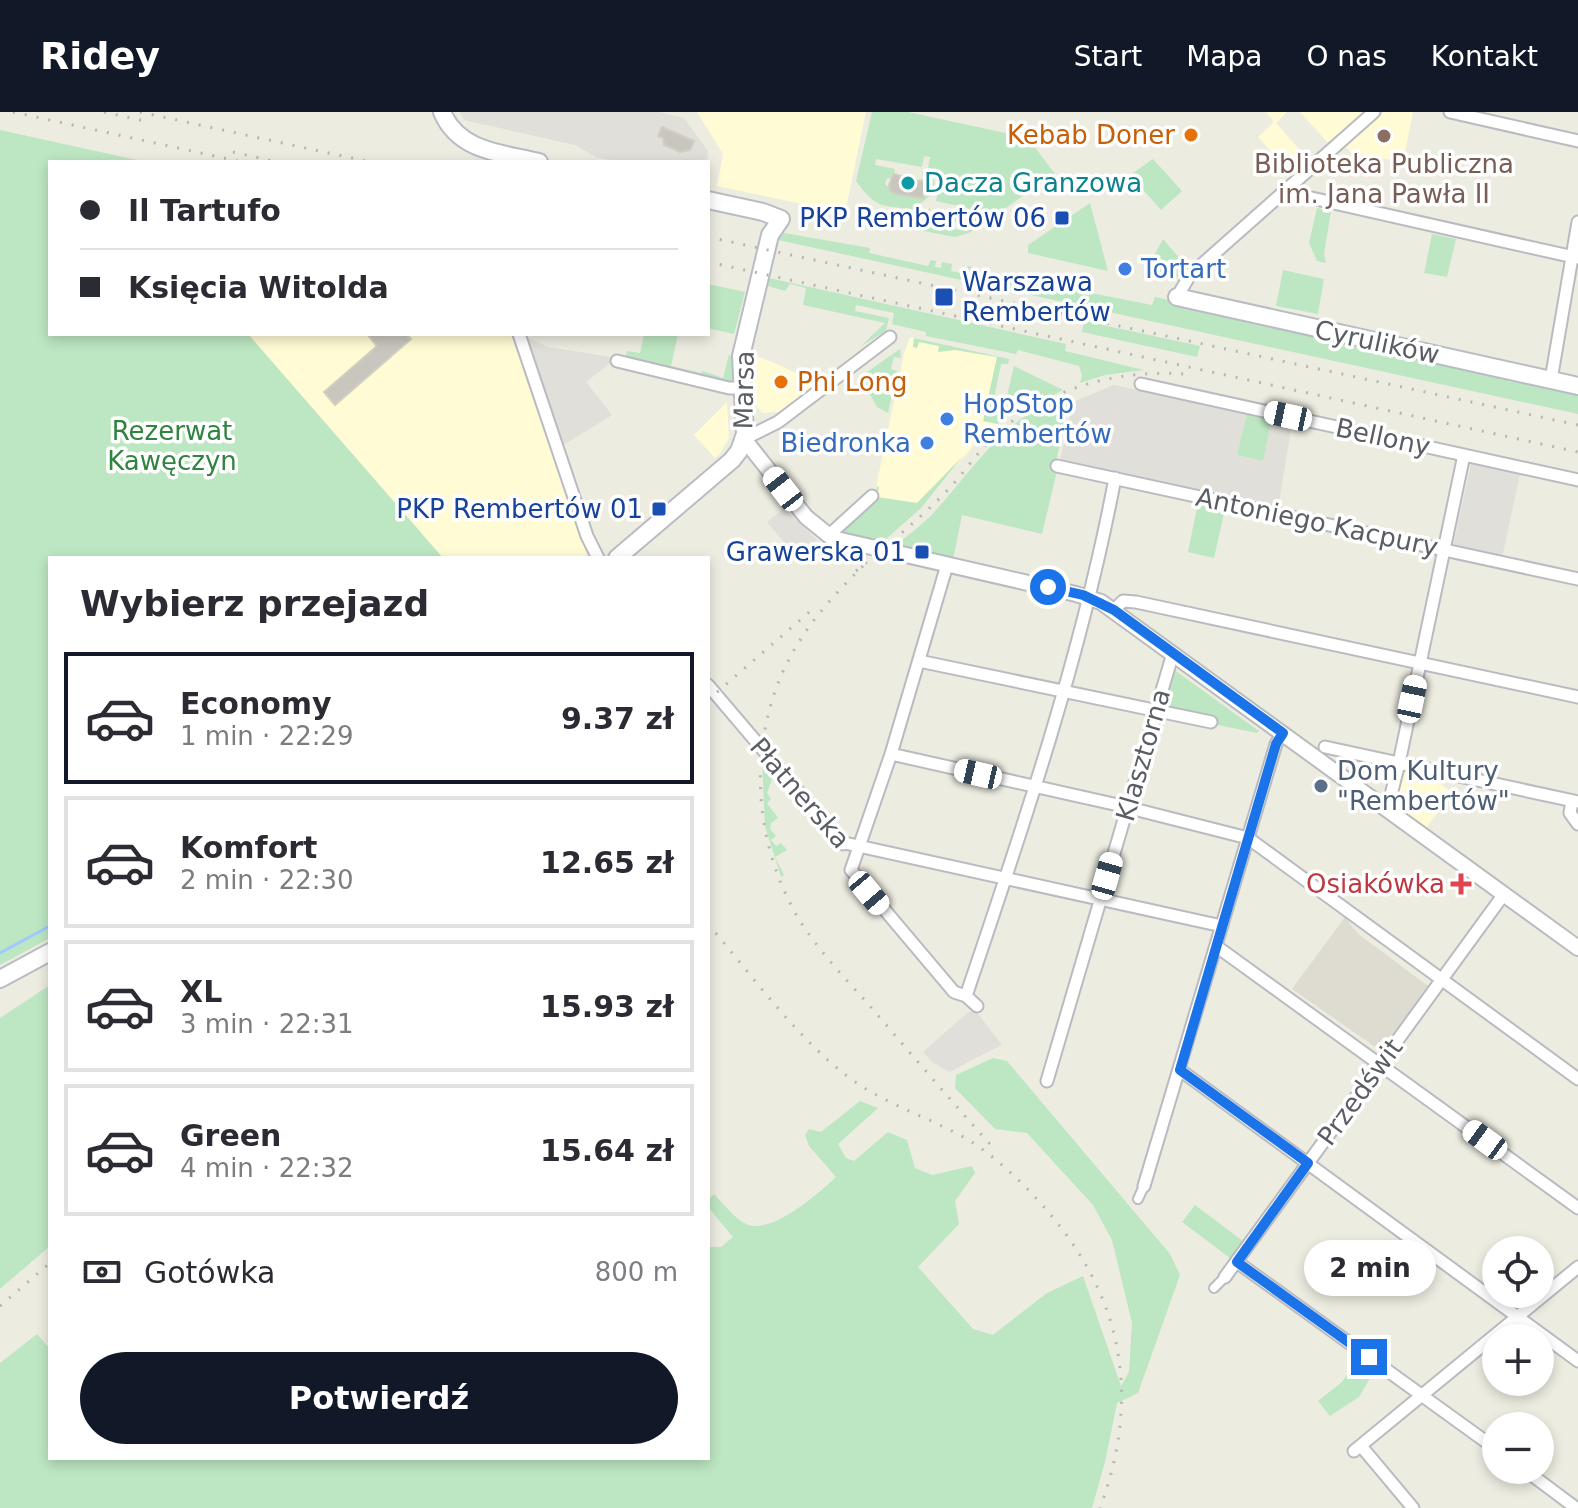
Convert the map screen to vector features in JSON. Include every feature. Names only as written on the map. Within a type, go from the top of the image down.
[{"type":"main road","points":[[446,120],[469,144],[531,160]]},
{"type":"main road","name":"Marsa","points":[[619,556],[732,460],[744,439],[741,388],[744,345],[770,235],[781,219],[710,200]]},
{"type":"main road","name":"Cyrulików","points":[[1177,297],[1578,386]]},
{"type":"main road","points":[[0,979],[48,953]]},
{"type":"street","points":[[1177,297],[1190,275],[1374,112]]},
{"type":"street","points":[[1450,112],[1578,141]]},
{"type":"street","points":[[1285,192],[1575,257]]},
{"type":"street","points":[[1551,380],[1575,257],[1578,222]]},
{"type":"street","points":[[520,336],[587,536],[597,556]]},
{"type":"street","points":[[890,337],[778,422],[744,439],[806,517],[828,536],[1089,597],[1114,610],[1578,948]]},
{"type":"street","points":[[617,361],[729,388],[741,388]]},
{"type":"street","name":"Bellony","points":[[1141,384],[1578,480]]},
{"type":"street","points":[[1385,807],[1399,763],[1464,455]]},
{"type":"street","name":"Antoniego Kacpury","points":[[1057,466],[1578,579]]},
{"type":"street","points":[[966,996],[1063,691],[1089,597],[1115,478]]},
{"type":"street","points":[[828,536],[872,496]]},
{"type":"street","points":[[947,565],[891,754],[858,851],[1005,878],[1222,926]]},
{"type":"street","points":[[1114,610],[1125,600],[1578,697]]},
{"type":"street","name":"Klasztorna","points":[[1046,1084],[1173,653]]},
{"type":"street","points":[[919,661],[1211,722]]},
{"type":"street","name":"Płatnerska","points":[[710,687],[840,842],[858,851],[851,872],[954,992],[966,996],[977,1006]]},
{"type":"street","points":[[1138,1199],[1180,1070],[1276,744],[1283,733]]},
{"type":"street","points":[[1325,747],[1575,801],[1570,813],[1578,824]]},
{"type":"street","points":[[891,754],[1128,807],[1248,838],[1578,1079]]},
{"type":"street","name":"Przedświt","points":[[1214,1288],[1237,1262],[1504,894]]},
{"type":"street","points":[[1216,946],[1578,1208]]},
{"type":"street","points":[[1180,1070],[1578,1361]]},
{"type":"street","points":[[1237,1262],[1482,1439]]},
{"type":"street","points":[[1413,1508],[1357,1449],[1578,1267]]},
{"type":"street","points":[[1544,1484],[1576,1508]]},
{"type":"shaded area","points":[[460,112],[658,112],[684,118],[708,151],[707,160],[610,160],[596,157],[575,145],[464,120]]},
{"type":"shaded area","points":[[697,112],[866,112],[845,213],[717,186],[723,154]]},
{"type":"shaded area","points":[[1266,112],[1287,112],[1276,123],[1309,160],[1292,175],[1258,137],[1274,122]]},
{"type":"shaded area","points":[[1300,112],[1365,112],[1328,143]]},
{"type":"shaded area","points":[[1383,112],[1413,112],[1403,162],[1351,153],[1345,145]]},
{"type":"shaded area","points":[[250,336],[516,337],[587,556],[441,556]]},
{"type":"shaded area","points":[[524,336],[548,347],[612,357],[610,363],[586,382],[612,415],[562,446],[540,385],[542,378],[536,373]]},
{"type":"shaded area","name":"HopStop Rembertów","points":[[910,337],[997,357],[986,410],[1008,415],[978,441],[918,508],[874,497]]},
{"type":"shaded area","points":[[752,354],[817,383],[779,412],[763,413],[753,403]]},
{"type":"shaded area","points":[[1114,385],[1247,413],[1237,455],[1253,459],[1263,460],[1272,419],[1292,423],[1278,508],[1060,460],[1073,402]]},
{"type":"shaded area","points":[[727,402],[729,438],[715,458],[694,435]]},
{"type":"shaded area","points":[[1471,464],[1520,474],[1502,558],[1453,546]]},
{"type":"shaded area","points":[[784,508],[817,540],[796,557],[767,522]]},
{"type":"shaded area","points":[[1405,768],[1435,775],[1434,779],[1453,793],[1426,828],[1402,811],[1399,805],[1398,793]]},
{"type":"shaded area","points":[[1345,917],[1357,933],[1428,986],[1381,1051],[1292,989]]},
{"type":"shaded area","points":[[975,1010],[1002,1045],[949,1072],[932,1062],[923,1052],[967,1013]]},
{"type":"green space","points":[[872,112],[908,112],[1028,138],[1055,174],[969,233],[955,237],[918,230],[919,222],[965,231],[977,227],[974,221],[964,224],[921,215],[930,208],[930,215],[951,219],[959,206],[936,201],[939,185],[935,170],[928,168],[930,157],[924,156],[922,167],[876,159],[875,165],[895,169],[893,179],[887,178],[885,184],[897,194],[922,198],[924,193],[931,193],[931,188],[925,186],[927,175],[922,174],[923,171],[932,172],[933,191],[915,210],[882,205],[863,191],[856,181]]},
{"type":"green space","name":"Rezerwat Kawęczyn","points":[[0,130],[137,160],[48,160],[48,336],[250,336],[441,556],[48,556],[48,939],[0,965]]},
{"type":"green space","points":[[1153,159],[1182,191],[1161,210],[1130,175]]},
{"type":"green space","points":[[1090,203],[1108,271],[1028,253],[1028,245]]},
{"type":"green space","points":[[1317,208],[1331,211],[1324,254],[1326,263],[1317,261],[1309,243]]},
{"type":"green space","points":[[784,233],[870,248],[869,253],[928,266],[931,260],[936,261],[935,267],[941,268],[942,262],[952,264],[951,271],[966,274],[968,266],[998,276],[1007,275],[1007,278],[1079,288],[1152,305],[1155,297],[1507,375],[1507,381],[1511,382],[1513,377],[1563,392],[1564,388],[1578,391],[1578,414],[778,240]]},
{"type":"green space","points":[[1432,234],[1456,239],[1447,277],[1424,273]]},
{"type":"green space","points":[[1163,239],[1188,268],[1173,281],[1143,276]]},
{"type":"green space","points":[[1283,270],[1324,279],[1318,314],[1276,306]]},
{"type":"green space","points":[[769,278],[1066,344],[1065,351],[1144,370],[1105,375],[1080,383],[1082,375],[1079,366],[1018,350],[1016,354],[926,336],[926,332],[892,324],[894,313],[856,305],[855,311],[889,318],[886,331],[861,346],[885,323],[803,305],[806,288],[790,284],[785,291],[768,286]]},
{"type":"green space","points":[[710,284],[745,292],[734,334],[710,328]]},
{"type":"green space","points":[[1084,321],[1200,346],[1197,357],[1082,332]]},
{"type":"green space","points":[[644,336],[678,336],[671,366],[723,378],[729,355],[733,357],[732,385],[625,359],[627,351],[640,353]]},
{"type":"green space","points":[[914,338],[1009,359],[1008,364],[1001,364],[993,404],[1005,405],[1014,366],[1063,390],[1016,414],[1014,412],[997,424],[983,421],[997,357],[955,350],[938,352],[939,346],[919,342],[917,348],[913,347]]},
{"type":"green space","points":[[900,349],[901,358],[894,357],[891,369],[897,371],[888,413],[877,407],[860,377]]},
{"type":"green space","points":[[1068,396],[1070,400],[1054,470],[1057,471],[1042,534],[962,515],[953,560],[895,546],[932,514],[1011,427],[1047,403]]},
{"type":"green space","points":[[1247,413],[1272,419],[1263,461],[1237,455]]},
{"type":"green space","points":[[963,456],[921,508],[886,539],[885,544],[844,535],[843,529],[874,498],[877,486],[877,497],[917,503]]},
{"type":"green space","points":[[1198,503],[1225,509],[1214,558],[1188,552]]},
{"type":"green space","points":[[1173,669],[1259,731],[1213,724],[1168,709],[1163,704]]},
{"type":"green space","points":[[762,761],[774,774],[767,793],[771,799],[767,803],[778,818],[771,823],[770,829],[776,836],[771,840],[776,846],[781,843],[787,850],[775,857],[784,875],[781,877],[765,826]]},
{"type":"green space","points":[[48,986],[48,1248],[0,1289],[0,1018]]},
{"type":"green space","points":[[993,1058],[1007,1061],[1170,1254],[1180,1275],[1138,1393],[1117,1403],[1092,1508],[0,1508],[0,1363],[37,1334],[48,1347],[48,1460],[710,1460],[710,1247],[721,1247],[733,1237],[710,1209],[710,1198],[714,1194],[738,1218],[756,1226],[781,1219],[794,1211],[836,1177],[809,1146],[805,1135],[809,1129],[821,1132],[860,1101],[878,1108],[838,1144],[846,1158],[854,1161],[888,1132],[907,1140],[915,1168],[932,1175],[972,1166],[975,1173],[955,1201],[959,1224],[918,1267],[973,1329],[993,1335],[1047,1293],[1083,1276],[1121,1386],[1129,1372],[1132,1323],[1112,1240],[1093,1205],[1027,1133],[995,1129],[955,1088],[956,1075]]},
{"type":"green space","points":[[1195,1205],[1243,1241],[1230,1258],[1182,1222]]},
{"type":"green space","points":[[1359,1357],[1376,1368],[1359,1397],[1330,1416],[1318,1401],[1342,1382]]},
{"type":"building","points":[[662,127],[694,141],[690,150],[680,152],[664,145],[663,138],[658,136]]},
{"type":"building","name":"Dacza Granzowa","points":[[894,174],[917,181],[926,180],[925,186],[934,192],[924,193],[923,198],[896,194],[890,191],[889,185]]},
{"type":"building","points":[[369,336],[408,336],[411,339],[335,405],[324,392],[377,346]]},
{"type":"waterway","points":[[0,953],[48,927]]},
{"type":"railway","points":[[13,112],[233,160]]},
{"type":"railway","points":[[104,112],[149,122]]},
{"type":"railway","points":[[140,112],[361,160]]},
{"type":"railway","points":[[233,152],[268,160]]},
{"type":"railway","points":[[710,237],[1578,425]]},
{"type":"railway","points":[[710,262],[1578,452]]},
{"type":"railway","points":[[856,571],[950,488],[988,443],[1030,409],[1079,387],[1105,380],[1131,375],[1185,374]]},
{"type":"railway","points":[[863,566],[832,598],[804,634],[785,667],[772,701],[760,774],[762,811],[769,847],[797,916],[813,939],[996,1151]]},
{"type":"railway","points":[[710,698],[814,608]]},
{"type":"railway","points":[[710,926],[774,1004],[828,1060],[877,1095],[970,1141],[992,1157],[1041,1204],[1075,1248],[1095,1282],[1109,1318],[1118,1354],[1122,1391],[1120,1429],[1100,1508]]},
{"type":"railway","points":[[0,1306],[48,1265]]},
{"type":"place","name":"Kebab Doner","points":[[1191,135]]},
{"type":"place","name":"Biblioteka Publiczna im. Jana Pawła II","points":[[1384,136]]},
{"type":"place","name":"Dacza Granzowa","points":[[908,183]]},
{"type":"place","name":"PKP Rembertów 06","points":[[1062,218]]},
{"type":"place","name":"Tortart","points":[[1125,269]]},
{"type":"place","name":"Warszawa Rembertów","points":[[944,297]]},
{"type":"place","name":"Phi Long","points":[[781,382]]},
{"type":"place","name":"HopStop Rembertów","points":[[947,419]]},
{"type":"place","name":"Biedronka","points":[[927,443]]},
{"type":"place","name":"PKP Rembertów 01","points":[[659,509]]},
{"type":"place","name":"Grawerska 01","points":[[922,552]]},
{"type":"place","name":"Dom Kultury \"Rembertów\"","points":[[1321,786]]},
{"type":"place","name":"Osiakówka","points":[[1461,884]]},
{"type":"route","points":[[1048,587],[1083,595],[1114,610],[1283,733],[1276,744],[1180,1070],[1308,1163],[1237,1262],[1369,1357]]}]
